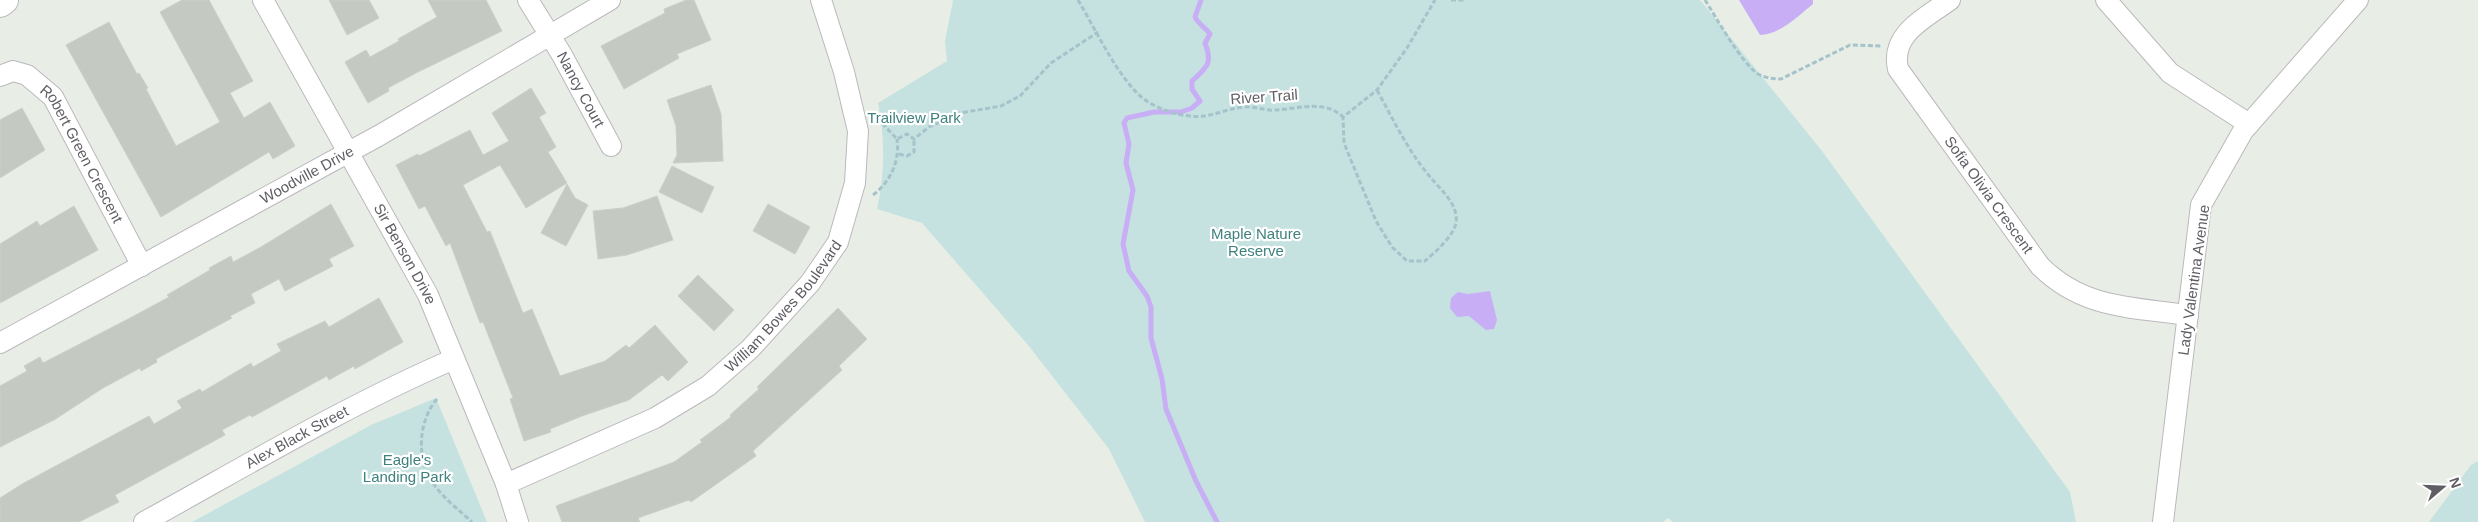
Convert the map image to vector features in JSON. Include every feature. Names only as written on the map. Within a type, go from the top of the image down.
[{"type":"main road","points":[[0,2],[4,0]]},
{"type":"street","name":"Sir Benson Drive","points":[[263,0],[428,295],[506,484],[518,522]]},
{"type":"street","points":[[528,0],[550,34]]},
{"type":"street","name":"Woodville Drive","points":[[0,343],[347,152],[610,0]]},
{"type":"street","name":"William Bowes Boulevard","points":[[506,484],[655,418],[708,386],[750,349],[810,283],[838,242],[855,183],[858,131],[844,72],[821,0]]},
{"type":"street","points":[[1898,47],[1908,31],[1950,0]]},
{"type":"street","points":[[2106,0],[2170,73],[2249,124]]},
{"type":"street","name":"Lady Valentina Avenue","points":[[2163,522],[2201,205],[2243,131],[2358,0]]},
{"type":"street","name":"Nancy Court","points":[[550,34],[611,146]]},
{"type":"street","name":"Sofia Olivia Crescent","points":[[1898,47],[1896,60],[1901,75],[2040,266],[2051,277],[2061,285],[2099,302],[2126,308],[2188,314]]},
{"type":"street","name":"Robert Green Crescent","points":[[0,76],[14,71],[27,75],[53,97],[142,266]]},
{"type":"street","name":"Alex Black Street","points":[[144,522],[342,413],[454,359]]},
{"type":"path","points":[[914,139],[929,127],[960,113],[1001,106],[1020,96],[1051,63],[1098,32],[1078,0]]},
{"type":"path","points":[[1377,90],[1410,152],[1446,195],[1456,213],[1456,224],[1437,250],[1425,261],[1407,260],[1392,247],[1376,221],[1344,143],[1344,117],[1377,90],[1407,48],[1435,0]]},
{"type":"path","points":[[1451,0],[1464,0]]},
{"type":"path","points":[[1705,0],[1756,73],[1770,79],[1781,79],[1850,45],[1898,47]]},
{"type":"path","name":"River Trail","points":[[1098,32],[1128,81],[1138,94],[1153,105],[1184,115],[1203,117],[1247,107],[1274,110],[1305,105],[1335,110],[1344,117]]},
{"type":"path","points":[[874,195],[888,178],[899,154],[898,139],[877,118]]},
{"type":"path","points":[[898,139],[907,134],[914,139]]},
{"type":"path","points":[[899,154],[907,156],[914,152],[914,139]]},
{"type":"path","points":[[437,399],[429,408],[421,434],[424,466],[433,484],[472,522]]},
{"type":"green space","name":"Maple Nature Reserve","points":[[953,0],[1700,0],[1822,151],[2070,492],[2076,522],[1673,522],[1668,518],[1663,522],[1145,522],[1109,449],[1028,345],[922,223],[877,209],[882,182],[883,156],[878,103],[947,61],[945,41]]},
{"type":"green space","name":"Eagle's Landing Park","points":[[436,398],[487,522],[192,522],[371,425]]},
{"type":"green space","points":[[2478,461],[2478,522],[2429,522],[2471,465]]},
{"type":"shaded area","points":[[1739,0],[1813,0],[1813,4],[1781,28],[1774,32],[1760,35]]},
{"type":"shaded area","points":[[1490,291],[1497,320],[1494,329],[1486,330],[1469,316],[1457,317],[1450,308],[1451,298],[1458,292],[1468,294]]},
{"type":"building","points":[[182,0],[209,0],[253,81],[230,93],[244,118],[270,102],[295,146],[273,159],[269,152],[161,217],[66,45],[109,22],[137,74],[139,73],[148,88],[146,89],[176,146],[220,122],[160,12]]},
{"type":"building","points":[[329,0],[369,0],[379,18],[347,35]]},
{"type":"building","points":[[428,0],[486,0],[502,31],[388,88],[389,91],[368,103],[345,62],[366,50],[370,57],[437,17]]},
{"type":"building","points":[[686,0],[694,0],[711,40],[677,54],[679,58],[624,89],[601,46],[665,13],[664,9]]},
{"type":"building","points":[[711,85],[721,114],[723,161],[673,163],[677,155],[676,126],[667,100]]},
{"type":"building","points":[[531,88],[546,113],[539,117],[556,147],[548,152],[567,183],[526,208],[500,165],[463,185],[487,232],[490,231],[523,313],[532,309],[560,376],[605,361],[626,345],[629,348],[655,325],[688,362],[668,381],[662,375],[629,400],[582,416],[550,429],[551,432],[524,441],[510,399],[513,398],[483,322],[480,323],[450,243],[446,246],[425,206],[419,209],[396,165],[418,154],[419,156],[470,130],[483,155],[509,141],[492,113]]},
{"type":"building","points":[[22,108],[45,150],[0,178],[0,120]]},
{"type":"building","points":[[672,166],[714,187],[702,213],[659,192]]},
{"type":"building","points":[[567,184],[575,198],[588,205],[566,246],[541,233]]},
{"type":"building","points":[[657,196],[673,240],[627,255],[598,259],[593,211],[623,208]]},
{"type":"building","points":[[331,204],[354,246],[329,259],[333,266],[285,291],[279,279],[251,294],[255,303],[230,316],[232,318],[156,359],[157,362],[141,371],[140,368],[103,388],[54,420],[0,447],[0,386],[27,371],[24,366],[40,357],[43,363],[132,317],[169,297],[167,295],[210,270],[209,268],[231,256],[233,262]]},
{"type":"building","points":[[768,204],[810,227],[795,254],[753,231]]},
{"type":"building","points":[[74,206],[98,250],[0,303],[0,244],[37,221],[40,226]]},
{"type":"building","points":[[698,275],[734,310],[714,331],[678,296]]},
{"type":"building","points":[[379,298],[403,342],[355,369],[354,366],[329,380],[327,376],[252,417],[250,415],[222,430],[225,435],[115,495],[119,502],[79,522],[0,522],[0,498],[22,484],[149,416],[154,424],[182,408],[177,401],[200,389],[202,392],[251,363],[253,367],[281,351],[277,344],[325,321],[329,327]]},
{"type":"building","points":[[838,308],[867,339],[839,366],[842,370],[753,451],[756,456],[691,502],[689,500],[638,518],[640,522],[562,522],[556,506],[674,462],[702,442],[700,440],[731,417],[730,415],[759,389],[757,387]]},
{"type":"waterway","points":[[1201,0],[1195,17],[1210,34],[1205,43],[1208,56],[1207,65],[1192,81],[1192,89],[1200,101],[1192,108],[1181,112],[1154,112],[1127,118],[1124,123],[1129,144],[1126,163],[1133,190],[1123,244],[1129,271],[1147,296],[1151,307],[1151,338],[1162,379],[1166,409],[1196,481],[1217,522]]},
{"type":"park label","name":"Trailview Park","points":[[914,118]]}]
